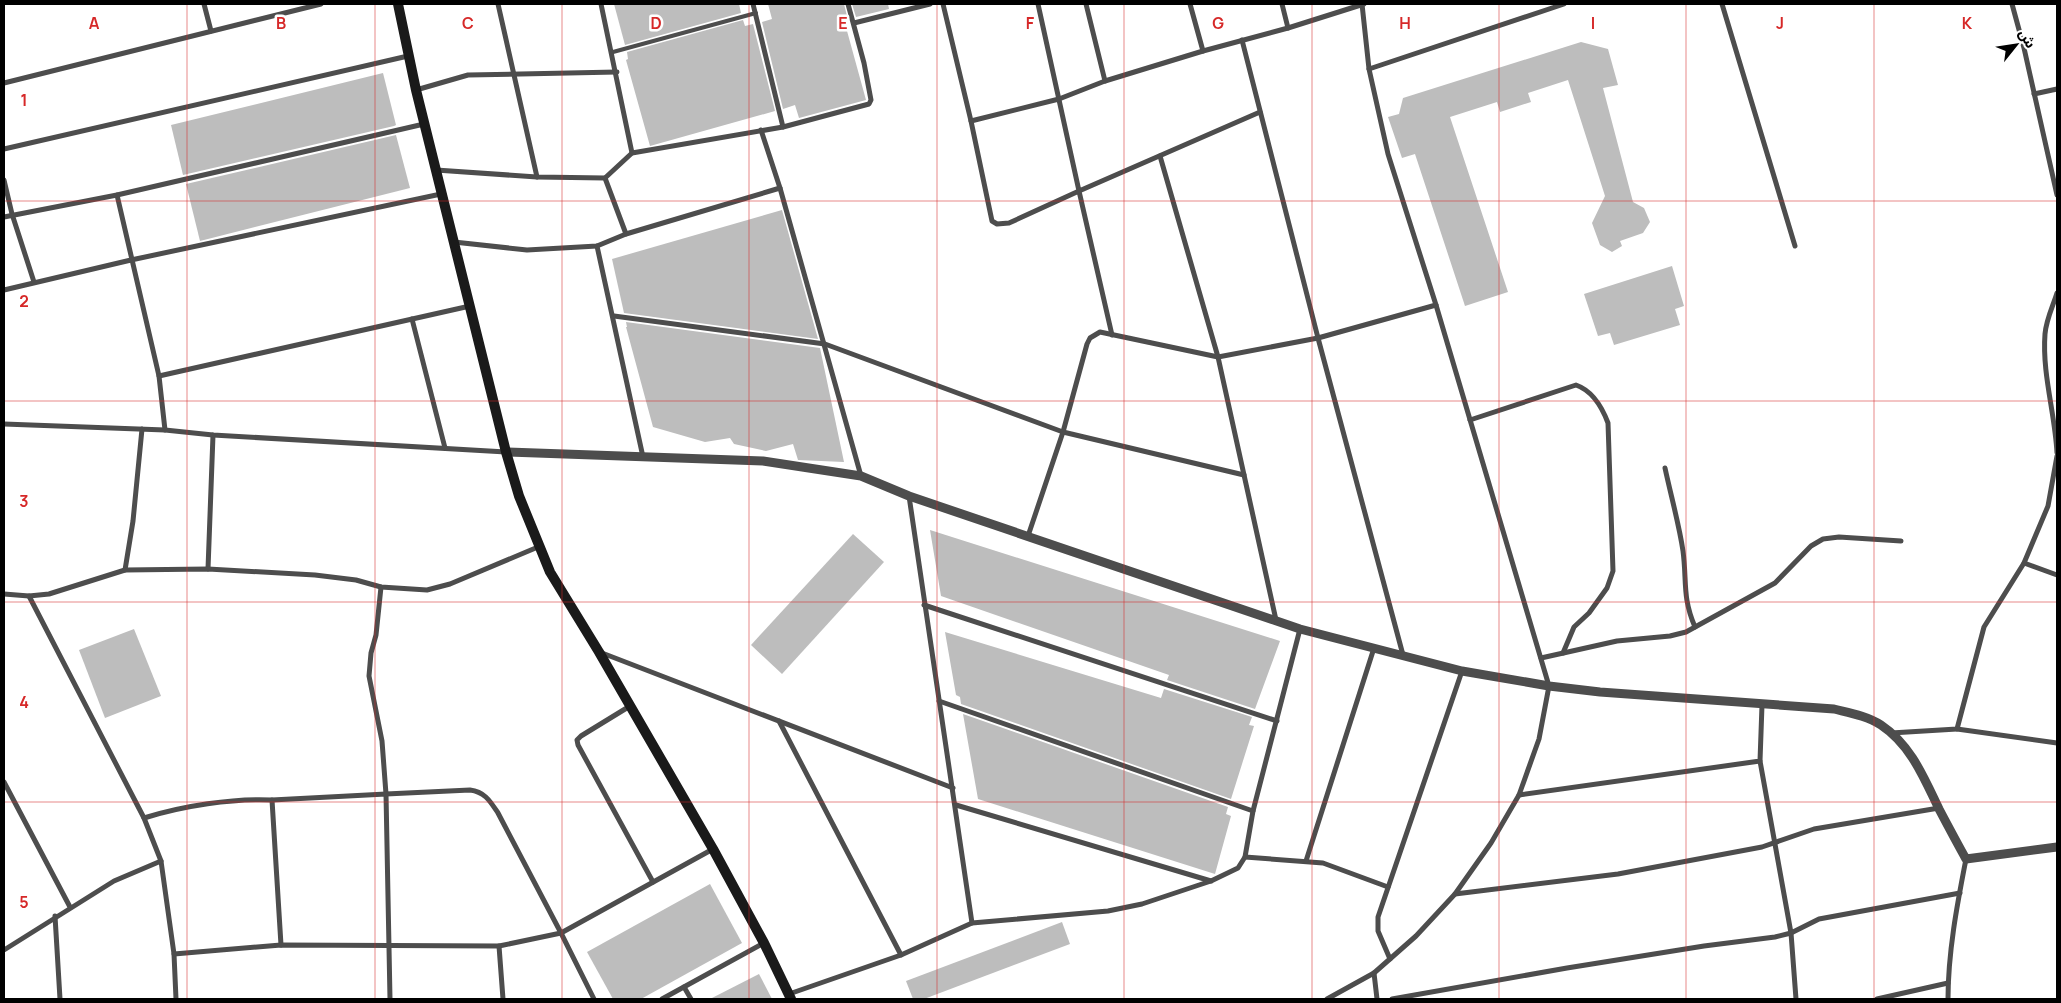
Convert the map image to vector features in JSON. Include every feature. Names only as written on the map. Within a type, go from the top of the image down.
[{"type":"main road","points":[[398,4],[408,56],[435,170],[471,306],[506,452],[519,496],[538,547],[550,572],[599,652],[712,849],[764,943],[790,997]]},
{"type":"street","points":[[204,4],[211,31]]},
{"type":"street","points":[[4,83],[321,4]]},
{"type":"street","points":[[498,4],[537,177]]},
{"type":"street","points":[[601,4],[617,72],[632,153]]},
{"type":"street","points":[[753,4],[783,127]]},
{"type":"street","points":[[435,170],[537,177],[605,178],[632,153],[783,127],[866,106],[871,102],[864,63],[848,4]]},
{"type":"street","points":[[854,23],[930,4]]},
{"type":"street","points":[[943,4],[971,121],[990,215],[997,224],[1009,223],[1260,112]]},
{"type":"street","points":[[1038,4],[1112,334]]},
{"type":"street","points":[[1086,4],[1105,82]]},
{"type":"street","points":[[1190,4],[1203,51]]},
{"type":"street","points":[[1282,4],[1288,28]]},
{"type":"street","points":[[971,121],[1059,98],[1203,51],[1288,28],[1363,4],[1369,69],[1388,154],[1436,306],[1549,686],[1539,739],[1519,795],[1491,843],[1454,894],[1416,936],[1374,973],[1327,999]]},
{"type":"street","points":[[1369,69],[1564,4]]},
{"type":"street","points":[[1722,4],[1795,246]]},
{"type":"street","points":[[2012,4],[2057,195]]},
{"type":"street","points":[[1242,40],[1318,338],[1404,655]]},
{"type":"street","points":[[4,149],[408,56]]},
{"type":"street","points":[[416,90],[468,75],[617,72]]},
{"type":"street","points":[[2034,94],[2057,89]]},
{"type":"street","points":[[4,216],[117,195],[424,124]]},
{"type":"street","points":[[762,130],[825,344],[861,476]]},
{"type":"street","points":[[1160,156],[1218,357],[1276,620]]},
{"type":"street","points":[[605,178],[626,234]]},
{"type":"street","points":[[4,180],[12,214],[34,282]]},
{"type":"street","points":[[454,242],[527,250],[597,246],[626,234],[780,188]]},
{"type":"street","points":[[4,290],[131,260],[441,194]]},
{"type":"street","points":[[117,195],[159,376],[165,430]]},
{"type":"street","points":[[597,246],[614,316],[643,457]]},
{"type":"street","points":[[1956,728],[1984,628],[2024,563],[2048,506],[2057,454],[2056,432],[2044,364],[2045,331],[2057,293]]},
{"type":"street","points":[[159,376],[471,306]]},
{"type":"street","points":[[1028,536],[1064,432],[1087,344],[1090,338],[1100,332],[1218,357],[1318,338],[1436,306]]},
{"type":"street","points":[[614,316],[825,344],[1064,432],[1244,475]]},
{"type":"street","points":[[412,319],[445,448]]},
{"type":"street","points":[[1470,420],[1576,385],[1586,388],[1604,412],[1608,423],[1613,571],[1607,588],[1589,613],[1574,627],[1563,653]]},
{"type":"street","points":[[4,424],[165,430],[213,435],[506,452],[763,461],[861,476],[909,496],[1300,628],[1462,671],[1549,686],[1600,692],[1834,709],[1865,718],[1891,732],[1910,754],[1966,859],[1948,983],[1948,999]]},
{"type":"street","points":[[125,570],[133,522],[142,429]]},
{"type":"street","points":[[208,569],[213,435]]},
{"type":"street","points":[[1665,468],[1683,552],[1685,596],[1689,614],[1695,627]]},
{"type":"street","points":[[909,496],[972,922]]},
{"type":"street","points":[[1540,658],[1617,641],[1670,636],[1695,627],[1775,583],[1811,546],[1823,539],[1839,537],[1901,542]]},
{"type":"street","points":[[4,594],[30,596],[49,594],[125,570],[208,569],[315,575],[356,580],[381,587],[427,590],[450,584],[538,547]]},
{"type":"street","points":[[2024,563],[2057,575]]},
{"type":"street","points":[[381,587],[376,636],[371,654],[369,676],[382,741],[386,794],[390,999]]},
{"type":"street","points":[[30,596],[144,818],[161,861],[174,954],[176,999]]},
{"type":"street","points":[[924,605],[1276,721]]},
{"type":"street","points":[[790,997],[901,955],[972,922],[1108,911],[1142,904],[1211,881],[1238,868],[1245,858],[1253,811],[1300,628]]},
{"type":"street","points":[[1306,861],[1374,648]]},
{"type":"street","points":[[599,652],[953,788]]},
{"type":"street","points":[[1390,958],[1378,931],[1378,917],[1462,671]]},
{"type":"street","points":[[939,701],[1253,811]]},
{"type":"street","points":[[1762,705],[1760,761],[1791,933],[1796,999]]},
{"type":"street","points":[[630,706],[577,740],[578,745],[654,882]]},
{"type":"street","points":[[779,721],[901,955]]},
{"type":"street","points":[[1891,732],[1956,728],[2057,743]]},
{"type":"street","points":[[1519,795],[1760,761]]},
{"type":"street","points":[[4,782],[70,907]]},
{"type":"street","points":[[144,818],[173,809],[257,799],[272,800],[479,791],[488,798],[498,813],[562,933],[594,999]]},
{"type":"street","points":[[272,800],[281,945]]},
{"type":"street","points":[[956,805],[1211,881]]},
{"type":"street","points":[[1454,894],[1618,874],[1776,844],[1814,829],[1939,808]]},
{"type":"street","points":[[1966,859],[2057,847]]},
{"type":"street","points":[[174,954],[281,945],[499,946],[562,933],[712,849]]},
{"type":"street","points":[[1245,858],[1323,863],[1388,887]]},
{"type":"street","points":[[4,950],[54,916],[114,881],[161,861]]},
{"type":"street","points":[[1392,999],[1567,968],[1791,933],[1819,919],[1960,893]]},
{"type":"street","points":[[54,916],[60,999]]},
{"type":"street","points":[[662,999],[764,943]]},
{"type":"street","points":[[499,946],[503,999]]},
{"type":"street","points":[[1374,973],[1377,999]]},
{"type":"street","points":[[1877,999],[1948,983]]},
{"type":"street","points":[[684,987],[691,999]]},
{"type":"lane","points":[[612,52],[756,13]]},
{"type":"building","points":[[614,4],[739,4],[741,13],[625,45]]},
{"type":"building","points":[[768,4],[844,4],[848,20],[844,20],[866,100],[799,118],[795,105],[783,109],[762,22],[772,19]]},
{"type":"building","points":[[852,4],[888,4],[889,9],[856,17]]},
{"type":"building","points":[[743,20],[745,26],[753,24],[775,111],[650,146],[626,60],[628,59],[627,52]]},
{"type":"building","points":[[1581,42],[1608,49],[1618,85],[1603,88],[1633,202],[1644,208],[1650,222],[1643,233],[1620,241],[1622,246],[1612,252],[1600,245],[1592,223],[1605,196],[1568,80],[1528,93],[1531,102],[1500,112],[1497,102],[1450,117],[1508,292],[1465,306],[1415,154],[1402,158],[1388,117],[1399,114],[1403,98]]},
{"type":"building","points":[[383,73],[396,125],[183,175],[171,125]]},
{"type":"building","points":[[396,135],[410,188],[200,241],[186,184]]},
{"type":"building","points":[[782,210],[818,339],[624,313],[612,259]]},
{"type":"building","points":[[1672,266],[1684,306],[1675,309],[1680,325],[1614,345],[1610,333],[1598,336],[1584,294]]},
{"type":"building","points":[[626,322],[820,348],[844,462],[798,460],[793,444],[766,451],[734,444],[730,438],[705,442],[653,427]]},
{"type":"building","points":[[930,530],[1280,641],[1255,709],[1167,680],[1169,675],[941,596]]},
{"type":"building","points":[[853,534],[884,562],[782,674],[751,645]]},
{"type":"building","points":[[134,629],[161,696],[105,718],[79,650]]},
{"type":"building","points":[[945,632],[1161,698],[1164,689],[1252,717],[1249,725],[1254,726],[1231,799],[961,704],[960,697],[956,695]]},
{"type":"building","points":[[963,714],[1228,807],[1226,814],[1231,816],[1215,874],[978,799]]},
{"type":"building","points":[[710,884],[742,943],[641,999],[613,999],[587,952]]},
{"type":"building","points":[[1062,922],[1070,944],[924,999],[913,999],[906,981]]},
{"type":"building","points":[[759,974],[772,999],[710,999]]}]
